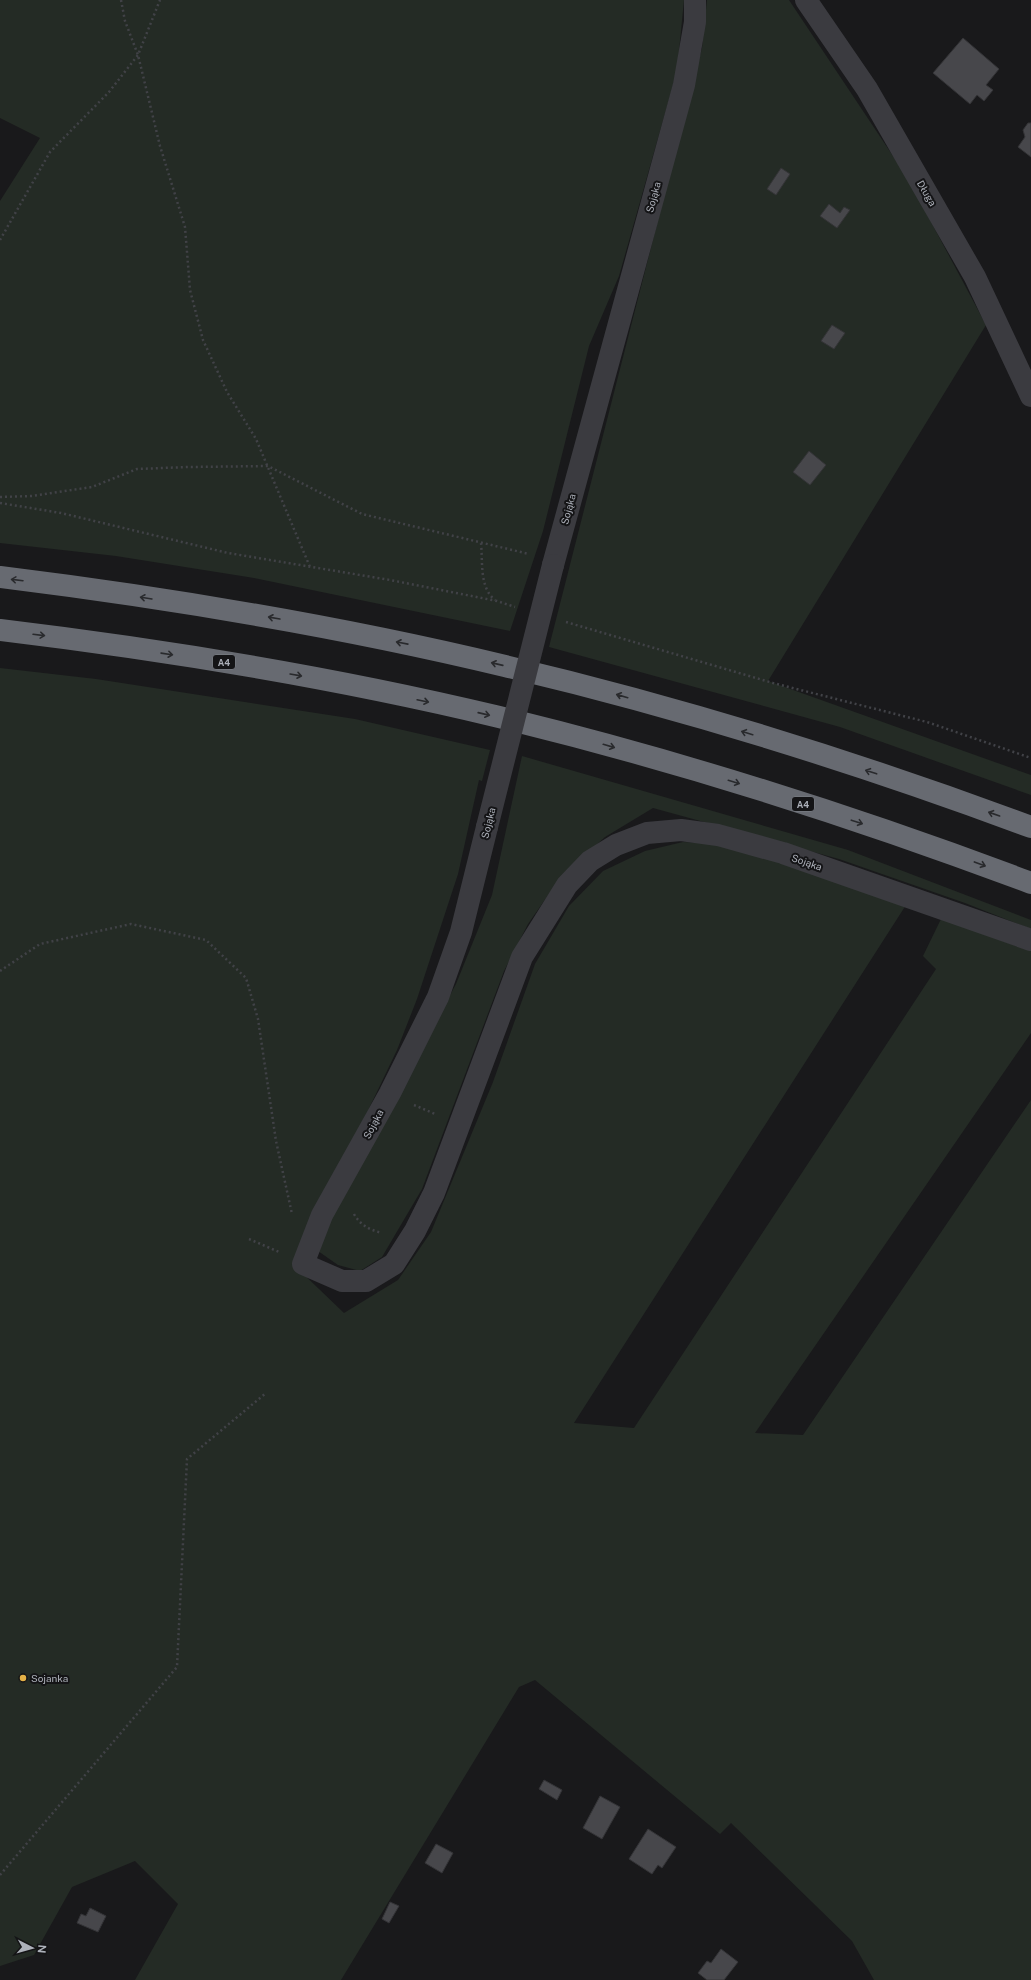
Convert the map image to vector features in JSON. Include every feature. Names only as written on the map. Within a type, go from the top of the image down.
[{"type":"highway","points":[[0,578],[229,611],[307,624],[511,667],[606,692],[799,748],[915,786],[1031,827]]},
{"type":"highway","name":"A4","points":[[0,630],[226,662],[312,677],[494,716],[668,763],[785,798],[900,836],[1031,883]]},
{"type":"street","name":"Sojąka","points":[[695,0],[695,22],[684,85],[553,565],[461,932],[438,997],[390,1093],[322,1215],[303,1264],[342,1281],[366,1281],[394,1264],[415,1231],[434,1193],[522,957],[567,885],[590,861],[616,844],[648,833],[682,830],[718,835],[783,853],[1031,940]]},
{"type":"street","name":"Długa","points":[[806,0],[867,89],[976,277],[1031,396]]},
{"type":"path","points":[[121,0],[125,21],[138,55],[160,146],[185,227],[190,290],[202,340],[227,392],[256,439],[310,567]]},
{"type":"path","points":[[0,240],[50,152],[109,92],[138,55],[160,0]]},
{"type":"path","points":[[0,497],[32,496],[92,487],[138,469],[188,466],[268,466],[362,514],[532,555]]},
{"type":"path","points":[[481,543],[484,587],[488,595],[497,601]]},
{"type":"path","points":[[0,971],[40,944],[131,924],[206,940],[246,978],[258,1019],[276,1141],[293,1218]]},
{"type":"path","points":[[390,1093],[423,1110],[460,1122]]},
{"type":"path","points":[[339,1186],[358,1221],[371,1230],[393,1236],[415,1231]]},
{"type":"path","points":[[249,1239],[303,1264]]},
{"type":"path","points":[[0,1875],[177,1667],[187,1459],[266,1394]]},
{"type":"shaded area","points":[[0,0],[684,0],[677,71],[619,276],[589,346],[543,531],[510,631],[254,578],[116,556],[0,543],[0,201],[40,138],[0,118]]},
{"type":"shaded area","points":[[707,0],[789,0],[907,177],[986,325],[768,681],[1031,775],[1031,795],[840,727],[549,647],[702,48]]},
{"type":"shaded area","points":[[0,668],[96,679],[355,719],[490,750],[482,781],[479,780],[458,874],[417,999],[397,1050],[294,1265],[344,1313],[398,1280],[431,1232],[493,1082],[535,964],[569,906],[603,871],[645,851],[683,842],[725,844],[906,905],[574,1423],[634,1428],[936,969],[923,956],[941,919],[1031,951],[1031,1033],[755,1433],[803,1435],[1031,1100],[1031,1980],[874,1980],[852,1941],[731,1823],[720,1834],[535,1680],[519,1687],[341,1980],[135,1980],[178,1904],[135,1861],[72,1887],[34,1955],[0,1966]]},
{"type":"shaded area","points":[[522,756],[848,850],[1031,920],[1031,929],[965,903],[839,859],[653,808],[605,837],[560,878],[528,924],[504,971],[422,1189],[382,1257],[360,1271],[338,1265],[318,1251],[332,1217],[456,984],[492,895]]},
{"type":"building","points":[[963,38],[999,69],[986,85],[993,90],[984,101],[977,95],[970,104],[933,73]]},
{"type":"building","points":[[1028,123],[1031,123],[1031,157],[1018,147],[1025,137],[1023,130]]},
{"type":"building","points":[[781,168],[790,174],[776,195],[767,189]]},
{"type":"building","points":[[829,204],[840,213],[844,207],[850,210],[837,228],[820,216]]},
{"type":"building","points":[[832,325],[845,333],[834,349],[821,341]]},
{"type":"building","points":[[809,451],[826,465],[810,485],[793,472]]},
{"type":"building","points":[[544,1780],[562,1790],[557,1800],[539,1789]]},
{"type":"building","points":[[600,1796],[620,1807],[602,1839],[583,1828]]},
{"type":"building","points":[[648,1829],[676,1847],[662,1868],[658,1865],[652,1874],[629,1859]]},
{"type":"building","points":[[436,1844],[453,1853],[442,1873],[425,1863]]},
{"type":"building","points":[[390,1902],[399,1906],[389,1923],[382,1919]]},
{"type":"building","points":[[90,1908],[106,1916],[98,1932],[77,1923],[81,1914],[86,1916]]},
{"type":"building","points":[[721,1949],[738,1962],[724,1980],[707,1980],[698,1973],[707,1961],[711,1963]]},
{"type":"place","name":"Sojanka","points":[[23,1678]]}]
